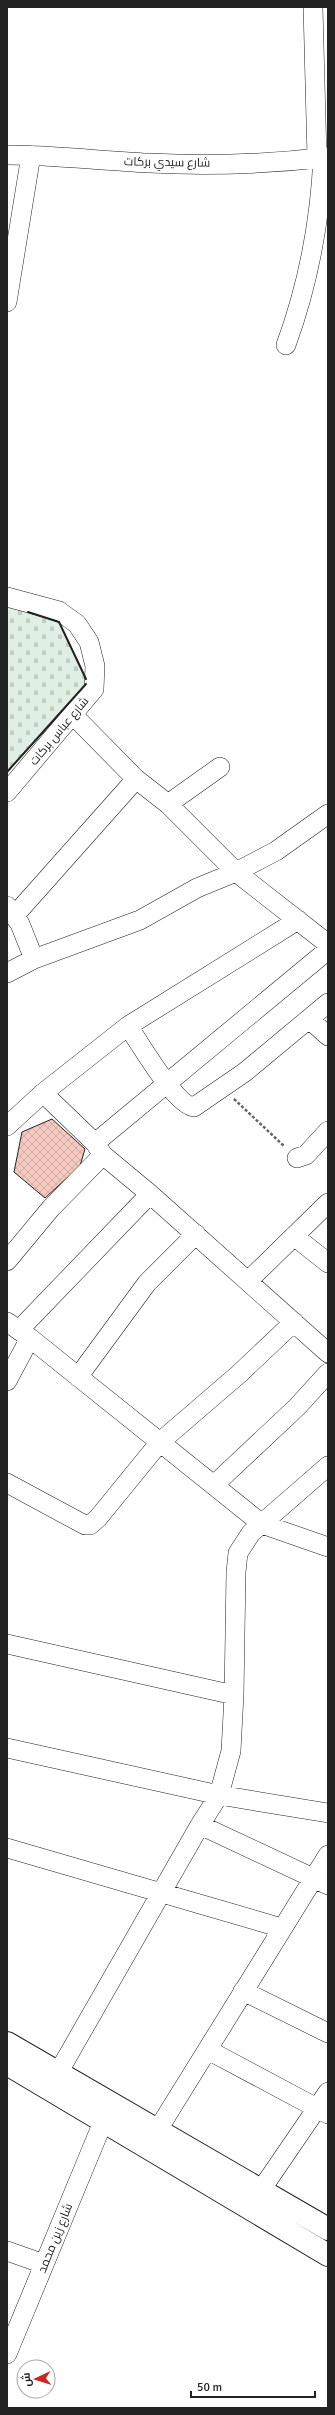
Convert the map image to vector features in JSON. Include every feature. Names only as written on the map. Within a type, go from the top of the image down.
[{"type":"main road","points":[[7,2043],[328,2229]]},
{"type":"main road","points":[[7,2064],[102,2122],[328,2255]]},
{"type":"street","points":[[286,345],[299,309],[313,242],[321,192],[323,157],[313,7]]},
{"type":"street","name":"شارع سيدي بركات","points":[[7,155],[31,155],[151,163],[232,163],[323,157]]},
{"type":"street","points":[[7,302],[31,155]]},
{"type":"street","name":"شارع عباس بركات","points":[[7,597],[58,611],[77,624],[89,642],[95,666],[94,689],[74,716],[7,792]]},
{"type":"street","points":[[74,716],[136,779],[168,804],[236,872],[328,944]]},
{"type":"street","points":[[168,804],[220,767]]},
{"type":"street","points":[[34,959],[11,911],[136,779]]},
{"type":"street","points":[[7,973],[34,959],[140,920],[197,888],[236,872],[276,851],[325,821]]},
{"type":"street","points":[[7,1126],[43,1093],[128,1026],[298,920]]},
{"type":"street","points":[[7,1261],[99,1149],[167,1084],[328,950]]},
{"type":"street","points":[[128,1026],[167,1084],[190,1107],[194,1107],[222,1088],[310,1020],[328,1003]]},
{"type":"street","points":[[310,1020],[328,1036]]},
{"type":"street","points":[[43,1093],[99,1149],[328,1353]]},
{"type":"street","points":[[296,1158],[306,1155],[328,1131]]},
{"type":"street","points":[[7,1381],[19,1330],[150,1194]]},
{"type":"street","points":[[248,1281],[328,1203]]},
{"type":"street","points":[[78,1377],[147,1283],[196,1234]]},
{"type":"street","points":[[294,1236],[328,1263]]},
{"type":"street","points":[[7,1483],[85,1525],[90,1525],[98,1518],[160,1442],[239,1374],[294,1322]]},
{"type":"street","points":[[19,1330],[262,1524],[327,1545]]},
{"type":"street","points":[[214,1485],[297,1407],[328,1373]]},
{"type":"street","points":[[58,2073],[160,1894],[219,1795],[232,1751],[236,1572],[238,1553],[251,1533],[328,1466]]},
{"type":"street","points":[[7,1644],[234,1695]]},
{"type":"street","points":[[7,1748],[219,1795],[328,1813]]},
{"type":"street","points":[[200,1825],[321,1882]]},
{"type":"street","points":[[7,1848],[160,1894],[282,1928]]},
{"type":"street","points":[[157,2131],[282,1928],[321,1882],[328,1855]]},
{"type":"street","points":[[243,1991],[328,2034]]},
{"type":"street","points":[[208,2050],[323,2111]]},
{"type":"street","points":[[261,2190],[323,2111],[328,2092]]},
{"type":"street","name":"شارع زين محمد","points":[[7,2354],[12,2324],[44,2264],[102,2122]]},
{"type":"street","points":[[7,2251],[44,2264]]},
{"type":"path","points":[[222,1088],[296,1158]]},
{"type":"green space","points":[[7,606],[59,622],[88,683],[7,772]]},
{"type":"building","points":[[52,1119],[85,1149],[80,1166],[45,1198],[14,1172],[22,1132]]},
{"type":"wall","points":[[28,612],[59,622],[86,679]]},
{"type":"wall","points":[[7,772],[86,684]]}]
